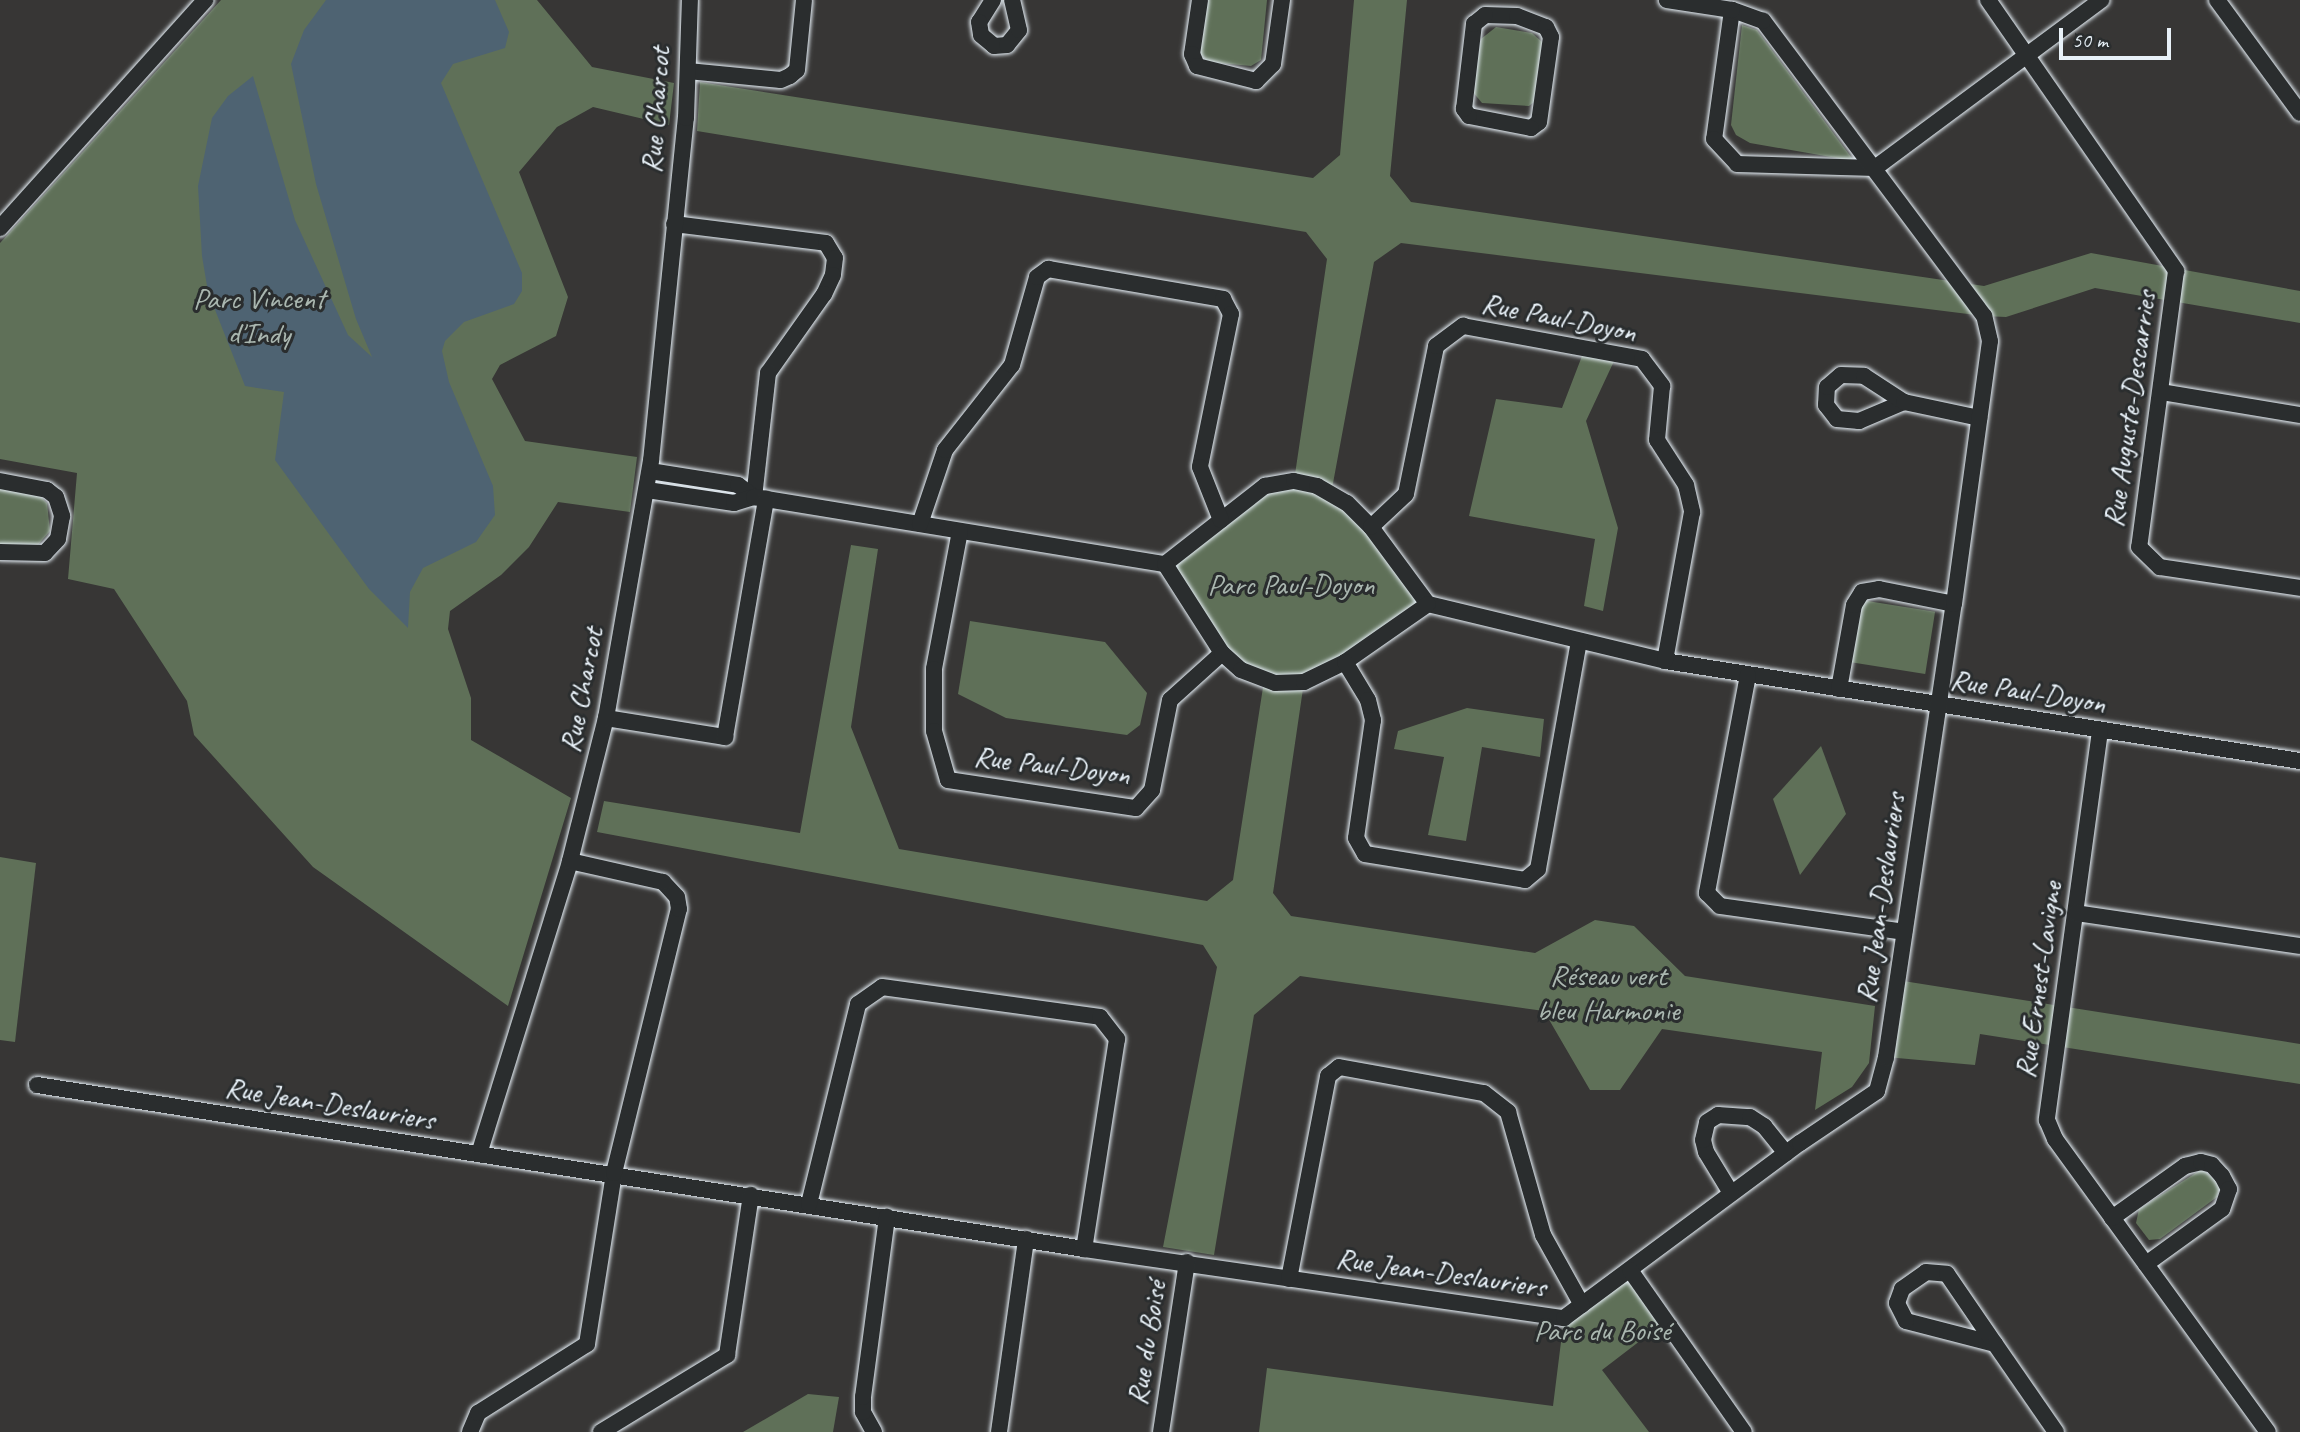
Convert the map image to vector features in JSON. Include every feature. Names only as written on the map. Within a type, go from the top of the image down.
[{"type":"street","points":[[0,228],[205,0]]},
{"type":"street","name":"Rue Charcot","points":[[479,1154],[570,861],[606,718],[650,471],[688,71],[690,0]]},
{"type":"street","points":[[688,71],[781,80],[790,76],[797,70],[804,0]]},
{"type":"street","points":[[993,0],[979,22],[981,35],[994,46],[1007,45],[1019,30],[1012,0]]},
{"type":"street","points":[[1200,0],[1192,60],[1203,71],[1256,81],[1273,64],[1282,0]]},
{"type":"street","points":[[1517,16],[1521,0]]},
{"type":"street","name":"Rue Jean-Deslauriers","points":[[37,1085],[614,1173],[1084,1249],[1564,1318],[1786,1153],[1877,1091],[1905,932],[1990,341],[1984,316],[1763,21],[1732,10],[1667,0]]},
{"type":"street","name":"Rue Auguste-Descarries","points":[[1988,0],[2176,271],[2139,547],[2161,567],[2300,587]]},
{"type":"street","points":[[1732,10],[1714,139],[1737,164],[1875,168],[2101,0]]},
{"type":"street","points":[[2217,0],[2300,113]]},
{"type":"street","points":[[1485,15],[1517,16],[1546,27],[1551,37],[1539,122],[1531,128],[1469,116],[1464,110],[1474,24],[1485,15]]},
{"type":"street","points":[[606,718],[724,737],[760,498],[768,373],[834,275],[835,258],[827,243],[674,224]]},
{"type":"street","points":[[920,524],[946,450],[1012,365],[1037,277],[1048,269],[1223,299],[1231,314],[1200,467],[1221,520]]},
{"type":"street","name":"Rue Paul-Doyon","points":[[1371,527],[1406,494],[1436,346],[1463,326],[1642,359],[1662,386],[1657,440],[1686,485],[1692,512],[1665,661]]},
{"type":"street","points":[[2161,392],[2300,415]]},
{"type":"street","points":[[1904,402],[1979,418]]},
{"type":"street","points":[[650,471],[738,485],[760,498]]},
{"type":"street","points":[[0,481],[47,490],[57,497],[62,516],[58,539],[45,554],[0,552]]},
{"type":"street","points":[[647,490],[734,503],[760,498],[1165,564],[1265,486],[1294,481],[1331,494],[1371,527],[1428,604],[1345,662],[1304,682],[1275,683],[1241,670],[1222,653],[1165,564]]},
{"type":"street","name":"Rue Paul-Doyon","points":[[960,531],[934,669],[934,732],[948,780],[1136,808],[1152,790],[1170,700],[1222,653]]},
{"type":"street","points":[[1839,689],[1854,605],[1862,592],[1879,589],[1954,604]]},
{"type":"street","name":"Rue Paul-Doyon","points":[[1428,604],[1665,661],[1937,706],[2300,761]]},
{"type":"street","points":[[1345,662],[1368,700],[1373,720],[1356,838],[1365,854],[1525,880],[1538,869],[1579,642]]},
{"type":"street","points":[[1748,675],[1707,893],[1720,906],[1905,932]]},
{"type":"street","name":"Rue Ernest-Lavigne","points":[[2100,731],[2047,1120],[2055,1139],[2268,1432]]},
{"type":"street","points":[[470,1432],[478,1413],[587,1344],[614,1173],[679,909],[677,897],[663,882],[570,861]]},
{"type":"street","points":[[2076,913],[2300,946]]},
{"type":"street","points":[[809,1204],[858,1004],[882,987],[1100,1017],[1117,1039],[1084,1249]]},
{"type":"street","name":"Rue Jean-Deslauriers","points":[[1289,1279],[1328,1076],[1339,1067],[1484,1093],[1508,1112],[1543,1235],[1582,1305]]},
{"type":"street","points":[[1731,1193],[1706,1153],[1703,1140],[1707,1122],[1718,1115],[1750,1117],[1765,1126],[1786,1153]]},
{"type":"street","points":[[2112,1218],[2185,1166],[2201,1162],[2212,1165],[2222,1176],[2229,1189],[2222,1209],[2146,1264]]},
{"type":"street","points":[[601,1432],[727,1355],[751,1195]]},
{"type":"street","points":[[874,1432],[863,1412],[863,1397],[887,1217]]},
{"type":"street","points":[[999,1432],[1026,1239]]},
{"type":"street","name":"Rue du Boisé","points":[[1161,1432],[1187,1262]]},
{"type":"street","points":[[1630,1270],[1745,1432]]},
{"type":"street","points":[[1995,1343],[1906,1321],[1898,1312],[1902,1289],[1926,1272],[1947,1274],[1995,1343],[2056,1432]]},
{"type":"green space","name":"Parc Vincent d'Indy","points":[[221,0],[537,0],[592,67],[674,83],[669,125],[593,107],[557,127],[519,172],[568,297],[556,336],[500,365],[492,379],[525,441],[637,457],[630,512],[558,502],[529,547],[501,575],[450,611],[448,629],[471,698],[471,740],[571,798],[508,1006],[313,867],[194,735],[187,701],[114,589],[68,579],[77,473],[0,459],[0,243]]},
{"type":"green space","points":[[1207,0],[1267,0],[1261,60],[1251,66],[1208,62],[1202,56],[1199,50]]},
{"type":"green space","points":[[1354,0],[1407,0],[1390,176],[1411,202],[1984,286],[2091,253],[2300,291],[2300,323],[2095,288],[2006,317],[1401,243],[1374,262],[1331,494],[1347,504],[1428,604],[1304,682],[1273,893],[1291,916],[1535,953],[1595,920],[1634,926],[1685,976],[1875,1006],[1869,1063],[1852,1087],[1815,1110],[1822,1052],[1662,1029],[1620,1090],[1590,1090],[1544,1011],[1300,976],[1254,1015],[1214,1255],[1163,1247],[1217,967],[1203,945],[597,832],[604,801],[800,833],[851,545],[878,549],[851,727],[899,849],[1207,901],[1233,880],[1264,681],[1241,670],[1165,564],[1265,486],[1294,481],[1327,259],[1306,232],[697,131],[700,82],[1313,178],[1340,155]]},
{"type":"green space","points":[[1742,25],[1757,30],[1854,161],[1750,143],[1736,135],[1731,125]]},
{"type":"green space","points":[[1496,27],[1532,33],[1542,42],[1535,101],[1529,106],[1482,103],[1472,91],[1481,39]]},
{"type":"green space","points":[[1582,356],[1615,359],[1586,421],[1618,528],[1603,611],[1584,606],[1595,539],[1469,516],[1496,399],[1562,408]]},
{"type":"green space","points":[[0,486],[40,496],[47,503],[50,531],[37,546],[0,545]]},
{"type":"green space","points":[[1861,600],[1935,612],[1925,674],[1851,662]]},
{"type":"green space","points":[[970,621],[1105,642],[1147,693],[1140,725],[1127,735],[1006,718],[958,694]]},
{"type":"green space","points":[[1467,708],[1544,719],[1540,757],[1482,747],[1466,841],[1428,835],[1444,757],[1394,749],[1398,731]]},
{"type":"green space","points":[[1821,746],[1846,814],[1800,875],[1773,799]]},
{"type":"green space","points":[[0,857],[36,863],[15,1042],[0,1040]]},
{"type":"green space","points":[[1897,980],[2300,1044],[2300,1084],[1980,1034],[1975,1065],[1886,1057]]},
{"type":"green space","points":[[2202,1169],[2221,1185],[2217,1197],[2160,1239],[2149,1240],[2136,1223],[2139,1209]]},
{"type":"green space","name":"Parc du Boisé","points":[[1630,1270],[1666,1321],[1602,1370],[1649,1432],[1259,1432],[1267,1368],[1553,1406],[1564,1318]]},
{"type":"green space","points":[[808,1394],[839,1397],[833,1432],[743,1432]]},
{"type":"water","points":[[326,0],[495,0],[509,32],[505,48],[453,64],[441,83],[522,273],[522,291],[514,304],[464,322],[445,341],[442,351],[449,382],[493,486],[495,515],[476,542],[423,568],[410,592],[408,628],[369,589],[275,460],[284,392],[245,386],[208,292],[202,256],[198,186],[212,118],[228,96],[253,76],[295,220],[348,335],[372,357],[356,319],[316,184],[291,64],[304,30]]},
{"type":"park label","name":"Parc Paul-Doyon","points":[[1291,584]]},
{"type":"park label","name":"Réseau vert bleu Harmonie","points":[[1608,992]]}]
